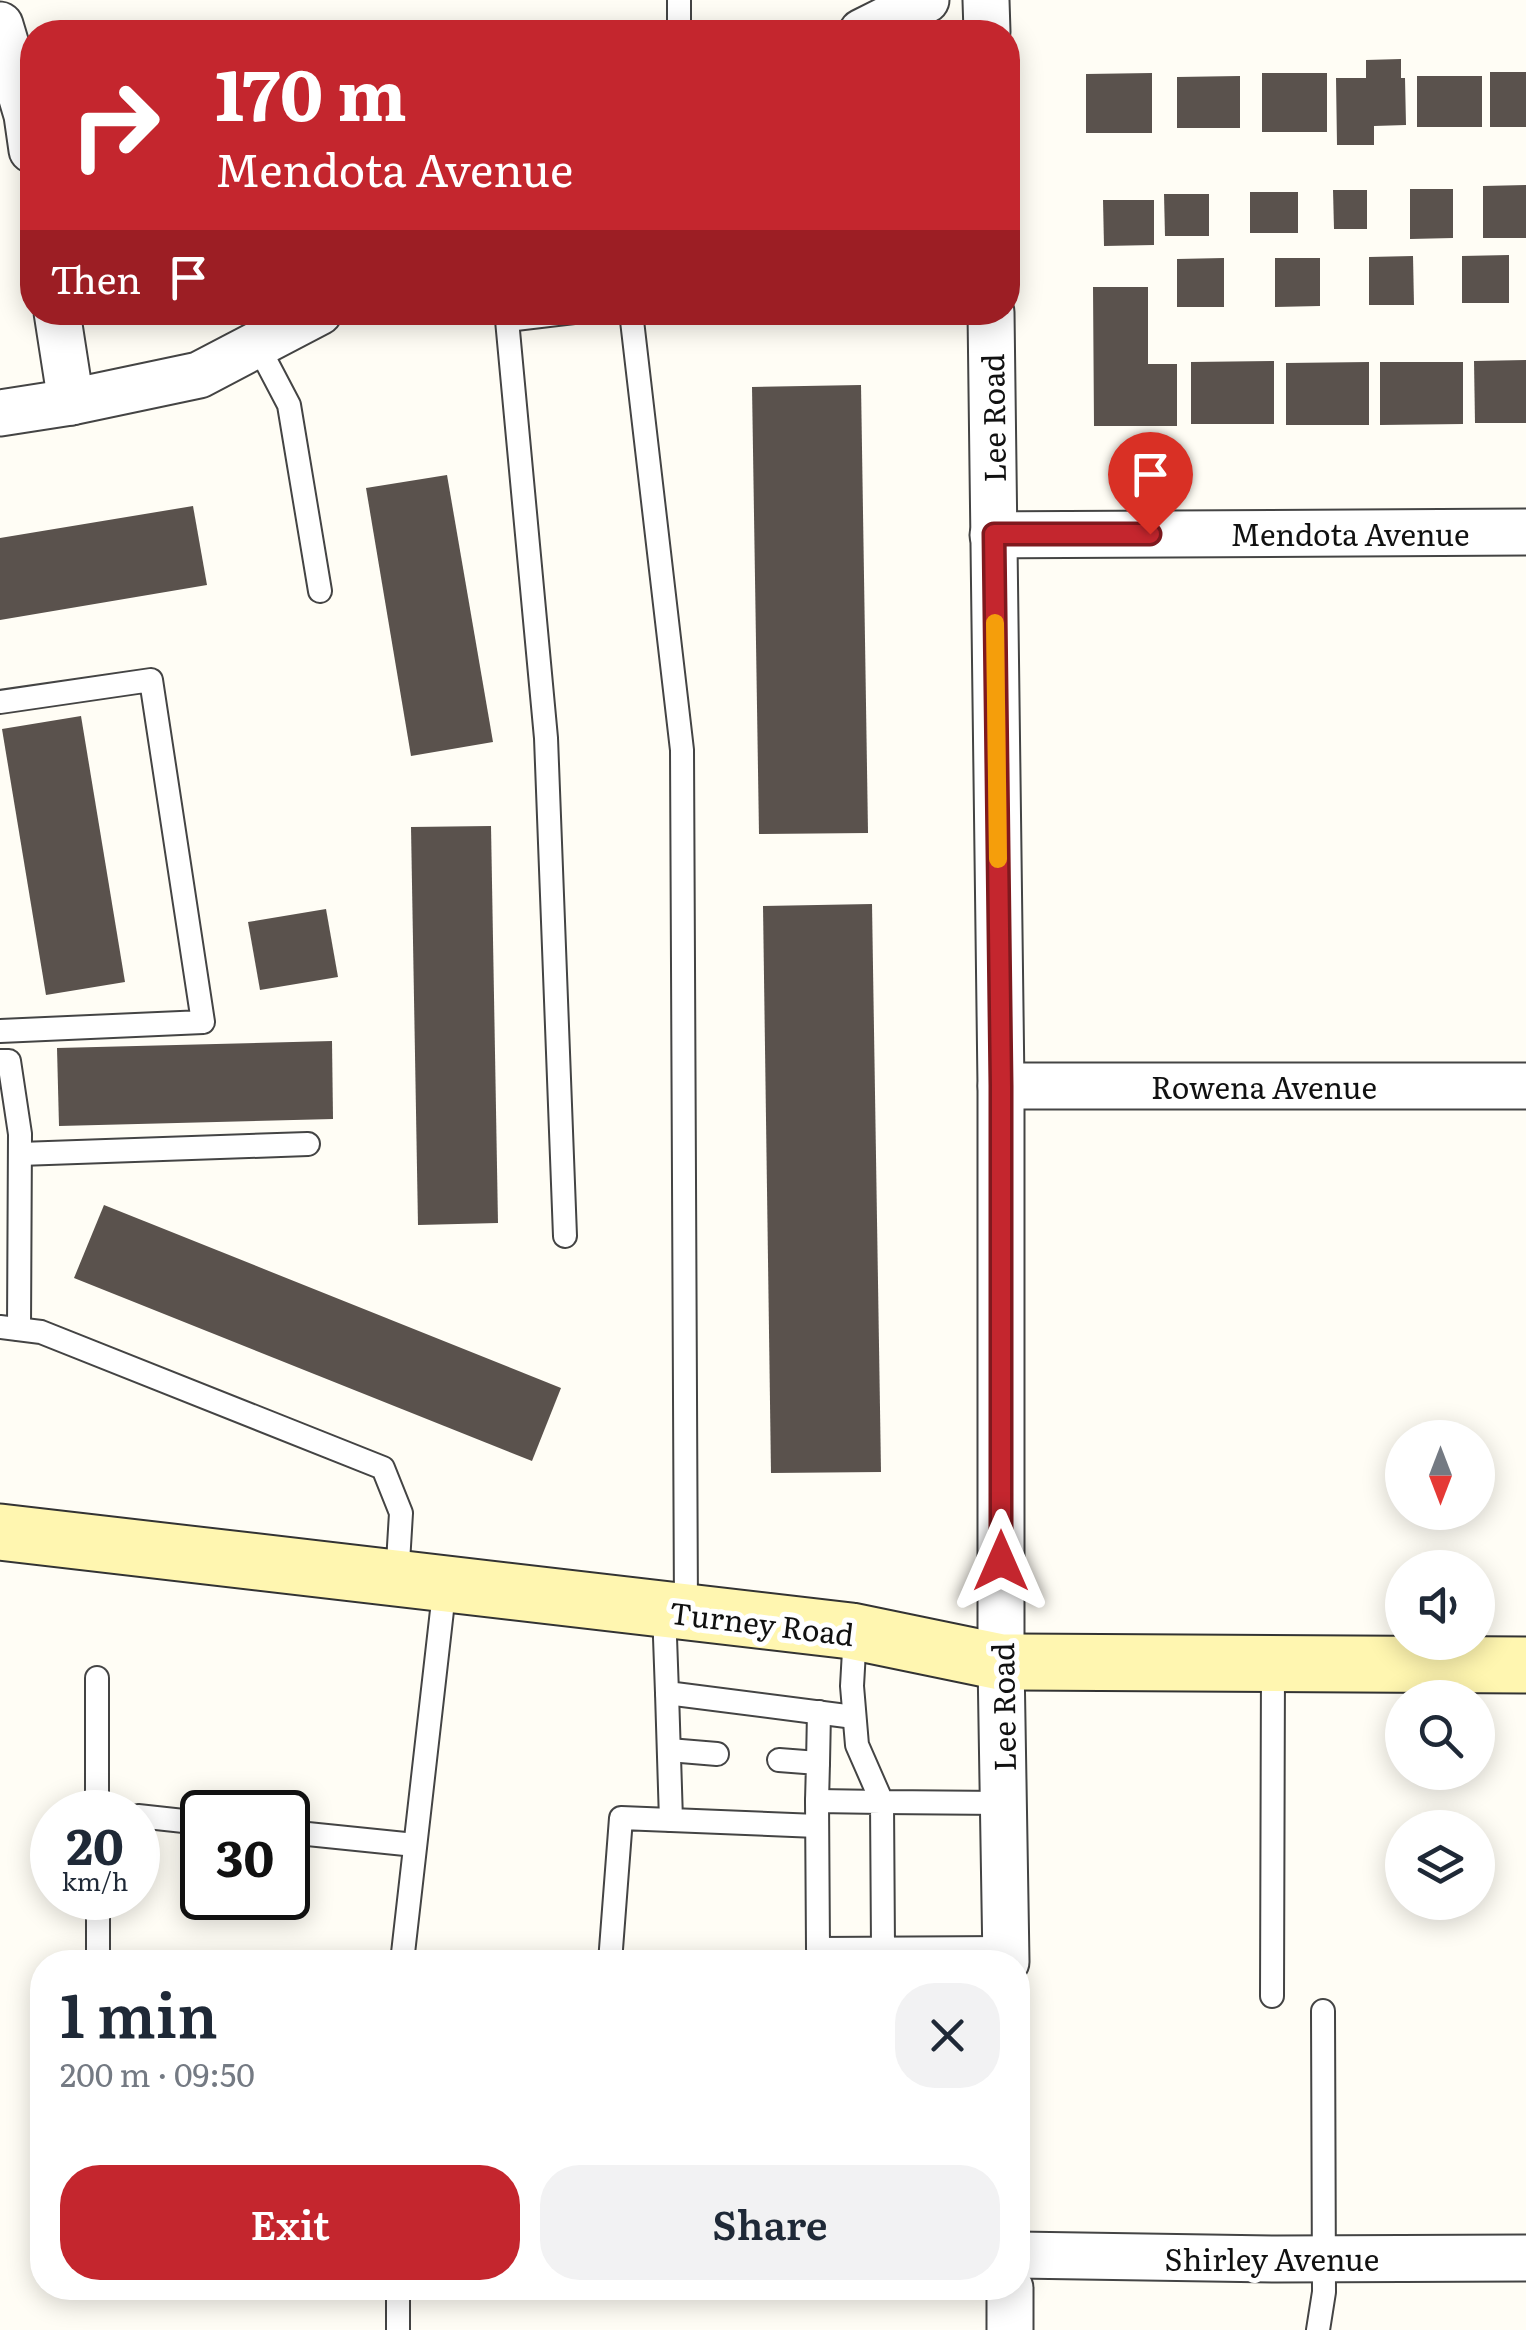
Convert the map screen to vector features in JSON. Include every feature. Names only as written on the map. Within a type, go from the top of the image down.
[{"type":"street","points":[[886,20],[926,0]]},
{"type":"street","points":[[0,25],[20,92]]},
{"type":"street","points":[[59,325],[71,402]]},
{"type":"street","points":[[0,413],[199,375],[295,325]]},
{"type":"street","name":"Lee Road","points":[[990,325],[1001,1086],[1001,1662],[1006,1950]]},
{"type":"street","name":"Mendota Avenue","points":[[994,534],[1526,532]]},
{"type":"street","name":"Rowena Avenue","points":[[1001,1086],[1526,1086]]},
{"type":"street","name":"Turney Road","points":[[0,1532],[856,1632],[1001,1662],[1526,1664]]},
{"type":"street","name":"Shirley Avenue","points":[[1030,2255],[1526,2258]]},
{"type":"street","points":[[1010,2300],[1010,2330]]},
{"type":"lane","points":[[507,325],[546,738],[564,1236]]},
{"type":"lane","points":[[633,325],[682,750],[675,1611],[667,1693],[671,1820]]},
{"type":"lane","points":[[258,344],[289,405],[320,591]]},
{"type":"lane","points":[[0,702],[150,680],[204,1022],[0,1031]]},
{"type":"lane","points":[[0,1061],[9,1062],[20,1134],[9,1328],[40,1332],[383,1468],[421,1582],[415,1845],[403,1950]]},
{"type":"lane","points":[[20,1154],[308,1144]]},
{"type":"lane","points":[[856,1632],[852,1686],[857,1746],[882,1802],[883,1948]]},
{"type":"lane","points":[[1272,1664],[1272,1996]]},
{"type":"lane","points":[[97,1678],[98,1790]]},
{"type":"lane","points":[[667,1693],[854,1716]]},
{"type":"lane","points":[[818,1950],[819,1712]]},
{"type":"lane","points":[[669,1750],[717,1754]]},
{"type":"lane","points":[[779,1760],[818,1763]]},
{"type":"lane","points":[[817,1800],[1003,1803]]},
{"type":"lane","points":[[611,1950],[620,1818],[817,1826]]},
{"type":"lane","points":[[310,1834],[415,1845]]},
{"type":"lane","points":[[98,1920],[98,1950]]},
{"type":"lane","points":[[867,1950],[918,1950]]},
{"type":"lane","points":[[1318,2330],[1324,2292],[1324,2011]]},
{"type":"lane","points":[[398,2300],[398,2330]]},
{"type":"building","points":[[1401,59],[1406,125],[1374,126],[1374,145],[1337,145],[1336,78],[1366,78],[1366,60]]},
{"type":"building","points":[[1490,72],[1526,72],[1526,127],[1490,127]]},
{"type":"building","points":[[1152,73],[1152,133],[1086,133],[1086,74]]},
{"type":"building","points":[[1262,73],[1327,73],[1327,132],[1262,132]]},
{"type":"building","points":[[1240,76],[1240,128],[1177,128],[1177,77]]},
{"type":"building","points":[[1417,76],[1482,76],[1482,127],[1417,127]]},
{"type":"building","points":[[1526,185],[1526,238],[1483,238],[1483,186]]},
{"type":"building","points":[[1410,189],[1453,189],[1453,238],[1410,239]]},
{"type":"building","points":[[1333,190],[1367,190],[1367,229],[1334,229]]},
{"type":"building","points":[[1250,192],[1298,192],[1298,233],[1250,233]]},
{"type":"building","points":[[1164,194],[1209,194],[1209,236],[1165,236]]},
{"type":"building","points":[[1103,200],[1154,200],[1154,245],[1104,246]]},
{"type":"building","points":[[1509,255],[1509,303],[1462,303],[1462,256]]},
{"type":"building","points":[[1413,256],[1414,305],[1369,305],[1369,257]]},
{"type":"building","points":[[1224,258],[1224,307],[1177,307],[1177,259]]},
{"type":"building","points":[[1275,258],[1320,258],[1320,306],[1275,307]]},
{"type":"building","points":[[1093,287],[1148,287],[1148,364],[1177,364],[1177,426],[1094,426]]},
{"type":"building","points":[[1526,360],[1526,423],[1475,423],[1474,361]]},
{"type":"building","points":[[1274,361],[1274,424],[1191,424],[1191,362]]},
{"type":"building","points":[[1369,362],[1369,425],[1286,425],[1286,363]]},
{"type":"building","points":[[1380,362],[1463,362],[1463,424],[1380,425]]},
{"type":"building","points":[[861,385],[868,833],[759,834],[752,387]]},
{"type":"building","points":[[447,475],[493,742],[411,756],[366,488]]},
{"type":"building","points":[[193,506],[207,585],[0,620],[0,538]]},
{"type":"building","points":[[81,716],[125,982],[46,995],[2,729]]},
{"type":"building","points":[[491,826],[498,1223],[418,1225],[411,827]]},
{"type":"building","points":[[872,904],[881,1472],[771,1473],[763,906]]},
{"type":"building","points":[[326,909],[338,977],[260,990],[248,922]]},
{"type":"building","points":[[332,1041],[333,1119],[59,1126],[57,1048]]},
{"type":"building","points":[[104,1205],[561,1388],[532,1461],[74,1278]]},
{"type":"slow traffic","points":[[995,623],[998,859]]},
{"type":"route","points":[[1001,1561],[1001,1086],[994,534],[1150,534]]}]
